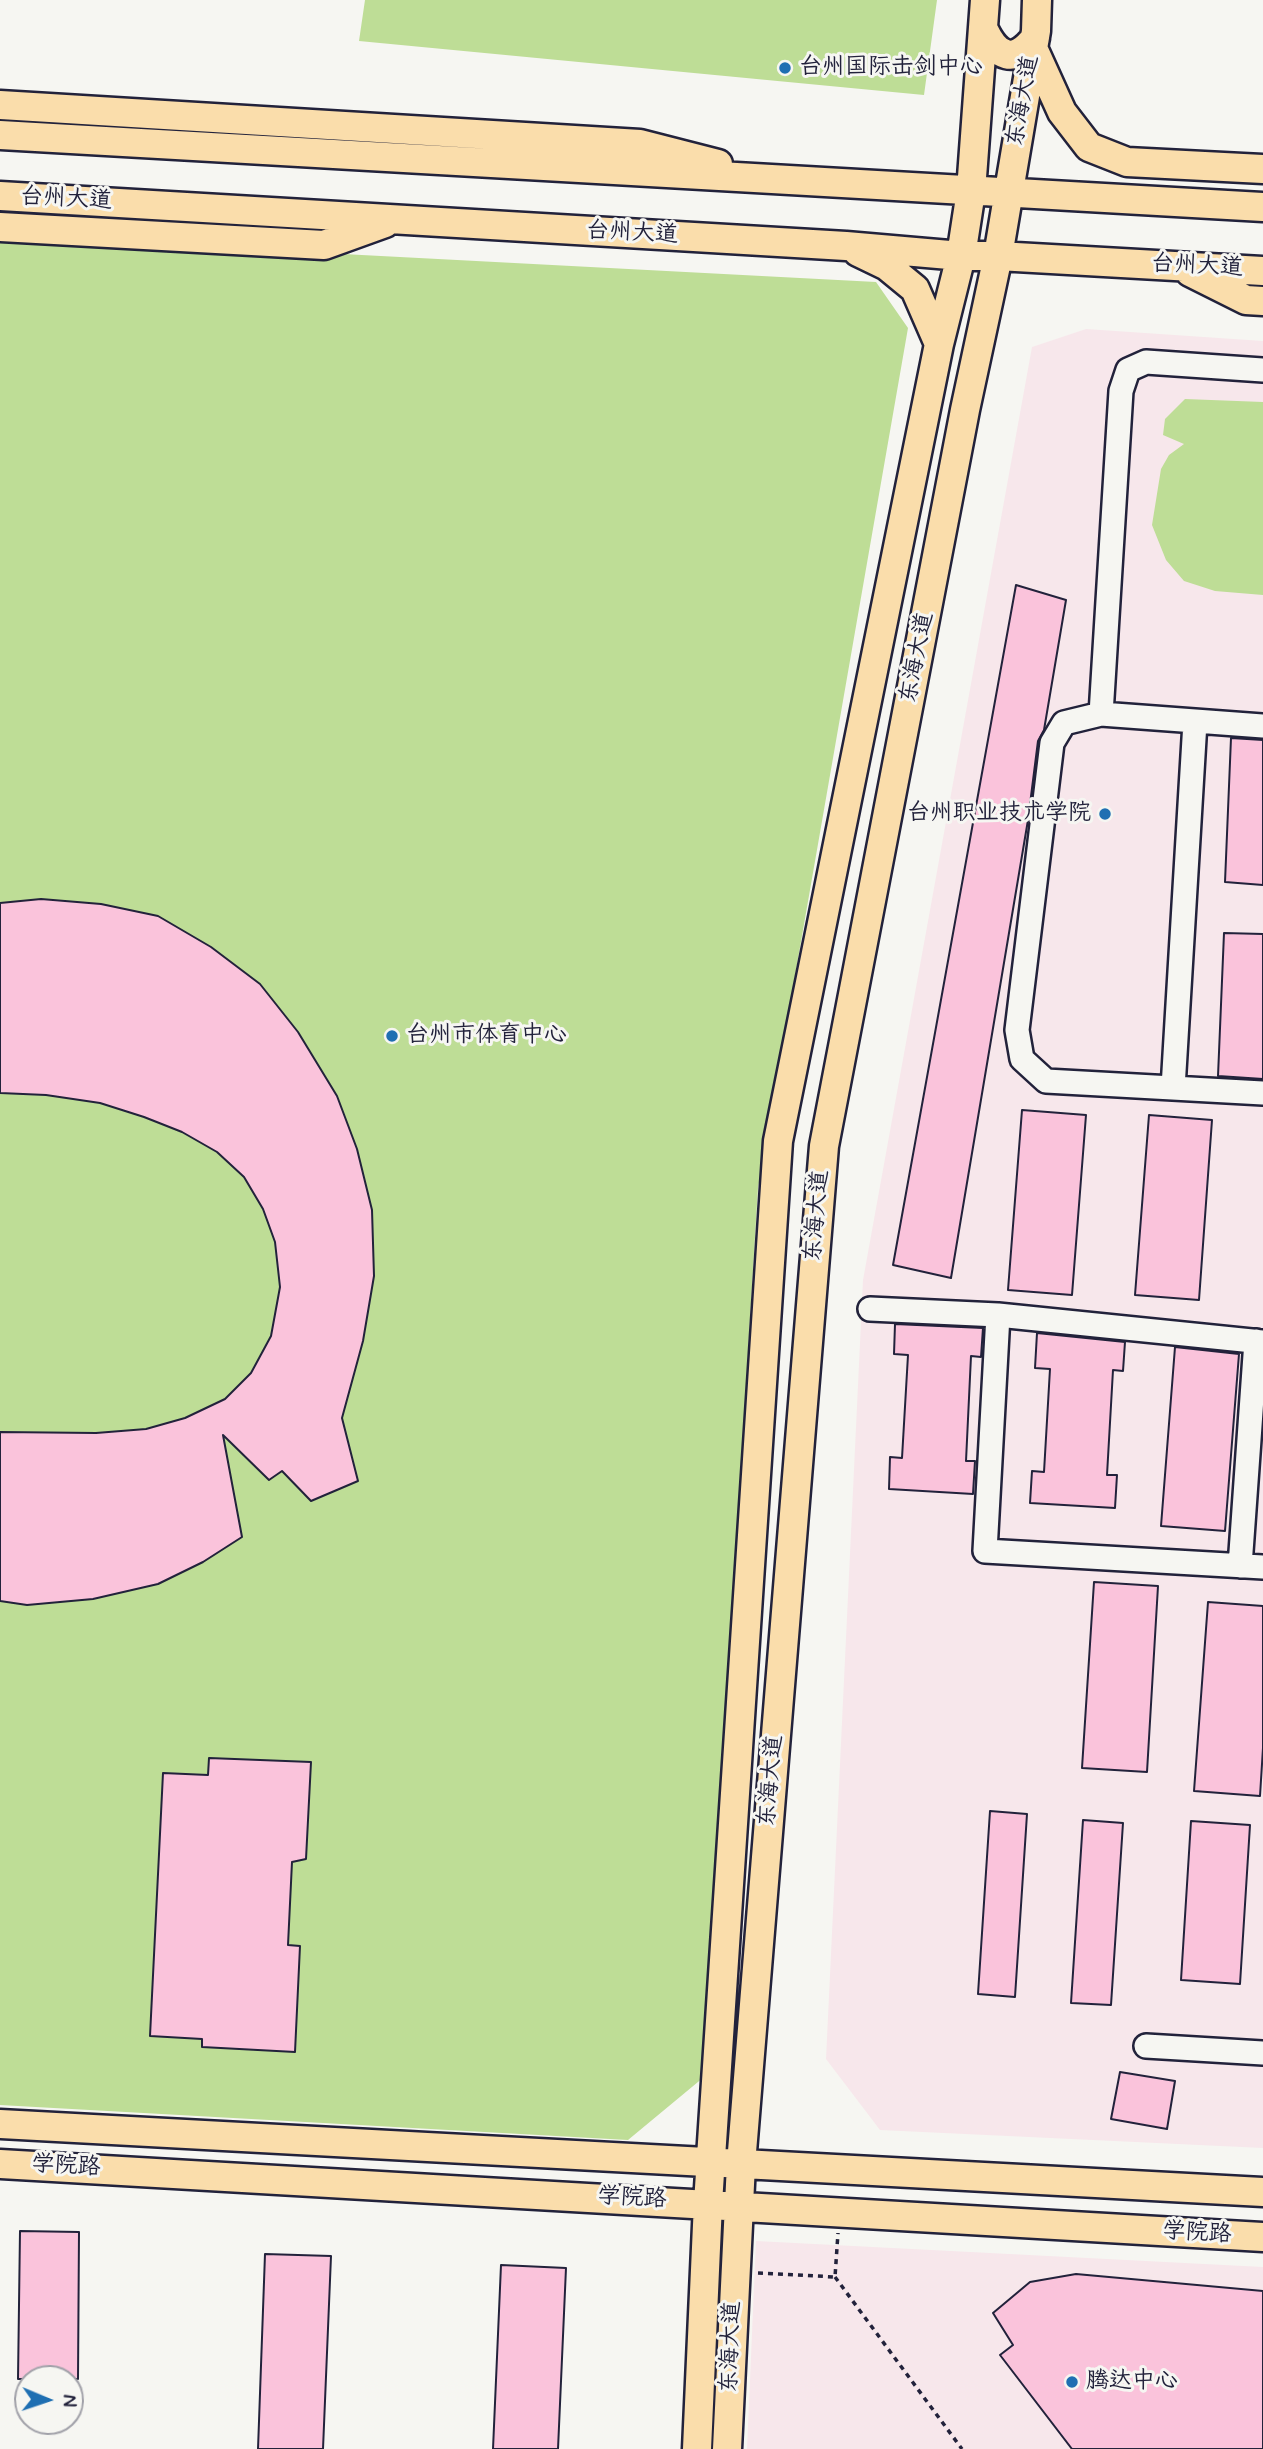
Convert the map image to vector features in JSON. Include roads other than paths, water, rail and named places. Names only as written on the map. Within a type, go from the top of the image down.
[{"type":"main road","name":"东海大道","points":[[697,2449],[710,2163],[778,1141],[939,344],[961,256],[971,191],[985,0]]},
{"type":"main road","name":"东海大道","points":[[727,2449],[741,2164],[824,1146],[965,410],[998,256],[1034,43],[1037,0]]},
{"type":"main road","points":[[984,30],[991,46],[1001,53],[1015,54],[1034,43],[1062,112],[1089,147],[1127,162],[1263,169]]},
{"type":"main road","points":[[0,105],[640,144],[774,180]]},
{"type":"main road","points":[[0,135],[1263,207]]},
{"type":"main road","name":"台州大道","points":[[0,196],[846,246],[961,256],[1263,271]]},
{"type":"main road","points":[[0,227],[324,246],[394,220]]},
{"type":"main road","points":[[846,246],[887,266],[915,289],[939,344]]},
{"type":"main road","points":[[1179,266],[1246,300],[1263,301]]},
{"type":"main road","name":"学院路","points":[[0,2124],[1263,2192]]},
{"type":"main road","name":"学院路","points":[[0,2164],[1263,2237]]},
{"type":"lane","points":[[1101,714],[1121,391],[1128,370],[1146,362],[1263,370]]},
{"type":"lane","points":[[1263,726],[1101,714],[1064,723],[1052,743],[1017,1030],[1022,1059],[1046,1081],[1263,1093]]},
{"type":"lane","points":[[1173,1088],[1195,722]]},
{"type":"lane","points":[[870,1309],[999,1315],[1259,1341],[1240,1566]]},
{"type":"lane","points":[[999,1315],[985,1551],[1263,1567]]},
{"type":"lane","points":[[1146,2046],[1263,2053]]},
{"type":"place","name":"台州国际击剑中心","points":[[785,68]]},
{"type":"place","name":"台州职业技术学院","points":[[1105,814]]},
{"type":"place","name":"台州市体育中心","points":[[392,1036]]},
{"type":"place","name":"腾达中心","points":[[1072,2382]]}]
